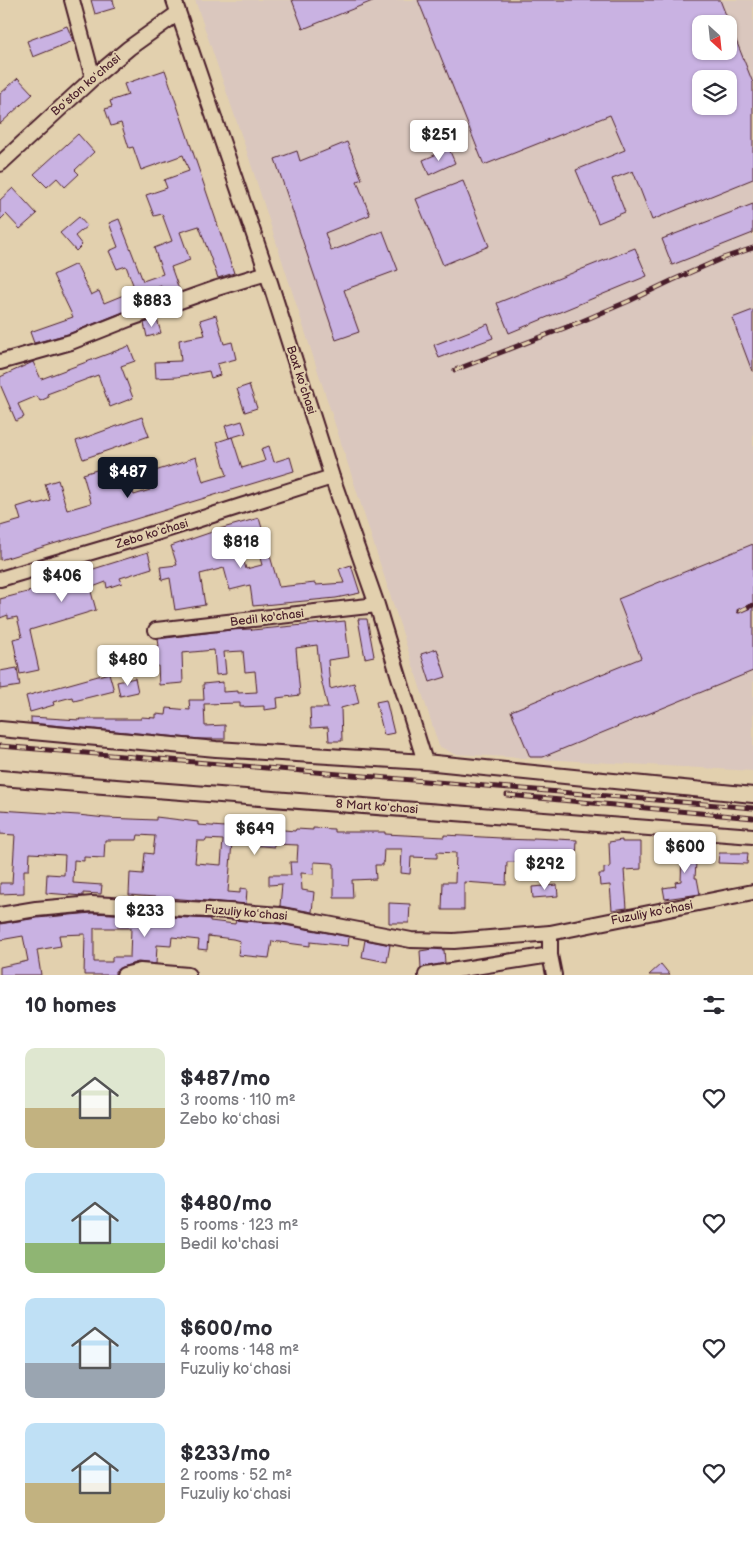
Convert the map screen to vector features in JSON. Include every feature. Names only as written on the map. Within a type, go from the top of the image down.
[{"type":"street","points":[[72,0],[93,78]]},
{"type":"street","name":"Boʻston koʻchasi","points":[[0,164],[93,78],[176,7]]},
{"type":"street","name":"Baxt koʻchasi","points":[[176,7],[266,273],[332,477],[377,605],[425,762]]},
{"type":"street","points":[[0,362],[71,342],[199,294],[266,273]]},
{"type":"street","name":"Zebo koʻchasi","points":[[0,579],[159,532],[332,477]]},
{"type":"street","name":"Bedil ko'chasi","points":[[156,630],[377,605]]},
{"type":"street","points":[[0,729],[216,749],[425,762],[753,795]]},
{"type":"street","name":"8 Mart koʻchasi","points":[[0,778],[753,836]]},
{"type":"street","name":"Fuzuliy koʻchasi","points":[[0,916],[36,909],[92,904],[280,914],[410,940],[454,940],[550,934],[753,892]]},
{"type":"street","points":[[550,934],[550,955],[554,975]]},
{"type":"street","points":[[426,975],[550,955]]},
{"type":"street","points":[[124,975],[140,971],[188,975]]},
{"type":"shaded area","points":[[195,0],[753,0],[753,771],[454,754],[439,746],[247,152]]},
{"type":"building","points":[[91,0],[113,0],[115,8],[95,14]]},
{"type":"building","points":[[292,0],[375,0],[303,29]]},
{"type":"building","points":[[418,0],[720,0],[726,15],[692,15],[692,60],[738,60],[738,45],[753,83],[753,179],[652,220],[633,171],[612,179],[625,212],[598,223],[576,170],[625,150],[610,115],[484,165]]},
{"type":"building","points":[[67,26],[73,41],[33,57],[27,41]]},
{"type":"building","points":[[165,70],[234,273],[218,278],[199,226],[180,232],[190,260],[171,267],[180,292],[165,297],[161,286],[137,295],[126,266],[117,269],[109,251],[118,247],[109,223],[119,219],[143,281],[163,274],[154,248],[172,241],[162,214],[154,216],[146,195],[167,188],[164,180],[189,171],[183,155],[141,170],[133,147],[129,148],[121,123],[111,126],[105,109],[112,107],[110,101],[128,95],[124,84]]},
{"type":"building","points":[[18,78],[33,94],[0,124],[0,94]]},
{"type":"building","points":[[78,134],[94,152],[75,170],[79,174],[65,187],[57,178],[47,187],[34,174]]},
{"type":"building","points":[[347,142],[362,179],[357,181],[370,215],[325,233],[331,251],[383,231],[398,270],[344,290],[359,332],[336,340],[275,159],[297,151],[300,161]]},
{"type":"building","points":[[449,149],[455,163],[429,175],[423,160]]},
{"type":"building","points":[[463,181],[489,246],[443,265],[416,199]]},
{"type":"building","points":[[13,188],[37,214],[20,229],[6,214],[0,220],[0,200]]},
{"type":"building","points":[[753,204],[753,233],[672,265],[662,239]]},
{"type":"building","points":[[79,217],[87,226],[75,236],[82,245],[76,251],[60,233]]},
{"type":"building","points":[[635,248],[647,276],[509,333],[497,303]]},
{"type":"building","points":[[76,264],[91,295],[99,291],[104,303],[126,294],[133,308],[68,334],[34,343],[30,332],[73,317],[53,275]]},
{"type":"building","points":[[753,310],[753,371],[752,371],[732,318]]},
{"type":"building","points":[[216,315],[224,344],[232,342],[236,359],[217,364],[220,375],[211,378],[209,371],[177,377],[156,378],[155,362],[181,361],[179,340],[205,335],[200,320]]},
{"type":"building","points":[[157,319],[161,333],[147,337],[144,323]]},
{"type":"building","points":[[488,324],[493,338],[439,358],[434,345]]},
{"type":"building","points":[[129,346],[135,361],[121,366],[133,398],[110,407],[98,375],[47,394],[49,397],[40,401],[37,396],[18,404],[24,417],[16,421],[0,384],[0,377],[33,362],[41,379]]},
{"type":"building","points":[[249,385],[257,408],[245,412],[237,389]]},
{"type":"building","points":[[142,417],[149,436],[83,459],[76,441]]},
{"type":"building","points":[[242,421],[246,433],[229,438],[225,426]]},
{"type":"building","points":[[232,437],[242,468],[265,461],[261,449],[269,446],[274,462],[290,457],[294,471],[0,560],[0,526],[21,520],[17,507],[33,502],[34,505],[50,500],[45,484],[58,480],[67,510],[91,503],[83,474],[134,459],[138,471],[127,474],[134,495],[150,490],[144,468],[154,465],[155,471],[196,457],[203,482],[227,475],[217,442]]},
{"type":"building","points":[[259,518],[279,587],[315,583],[316,585],[344,583],[339,569],[351,565],[360,593],[336,598],[253,606],[250,585],[230,590],[224,568],[200,574],[205,605],[175,610],[170,578],[162,580],[160,567],[177,565],[171,546],[212,531]],"holes":[[[256,543],[262,565],[246,569],[240,547]]]},
{"type":"building","points":[[753,544],[753,671],[543,757],[530,757],[511,711],[641,658],[618,599]]},
{"type":"building","points":[[148,552],[152,568],[120,578],[122,583],[107,588],[106,582],[90,588],[96,610],[30,630],[39,670],[20,674],[13,639],[22,637],[17,617],[8,619],[8,615],[0,618],[0,599],[43,588],[42,585]]},
{"type":"building","points":[[358,619],[367,619],[374,656],[365,658]]},
{"type":"building","points":[[345,621],[349,657],[328,660],[330,689],[354,683],[359,703],[341,708],[342,741],[329,741],[328,727],[311,728],[310,708],[328,708],[320,675],[317,645],[296,648],[300,695],[277,698],[278,708],[264,710],[264,706],[240,707],[240,703],[204,704],[205,726],[225,725],[225,739],[200,739],[31,723],[31,717],[80,720],[156,718],[156,714],[166,715],[167,708],[190,710],[189,700],[204,700],[203,684],[223,682],[223,692],[257,692],[255,671],[245,672],[243,651],[224,652],[226,674],[216,675],[214,650],[182,653],[183,683],[159,685],[158,666],[137,669],[135,649],[159,646],[158,639],[230,630],[252,630]]},
{"type":"building","points":[[437,649],[446,677],[430,682],[421,654]]},
{"type":"building","points":[[17,668],[20,686],[0,689],[0,671]]},
{"type":"building","points":[[109,673],[114,691],[74,701],[72,697],[53,702],[54,705],[30,712],[26,696]]},
{"type":"building","points":[[135,678],[138,692],[120,696],[117,682]]},
{"type":"building","points":[[386,700],[394,733],[384,735],[376,702]]},
{"type":"building","points":[[0,810],[106,818],[156,820],[156,817],[198,822],[198,825],[252,829],[252,827],[295,831],[296,829],[313,830],[313,828],[334,829],[334,832],[385,832],[385,834],[444,837],[444,835],[501,839],[577,840],[576,862],[507,862],[506,885],[464,882],[464,910],[442,910],[443,882],[455,882],[456,853],[437,852],[437,858],[411,857],[410,874],[401,873],[402,849],[384,849],[383,865],[375,865],[376,879],[352,880],[353,898],[334,898],[334,864],[314,862],[314,874],[301,873],[302,890],[314,892],[312,912],[280,906],[282,884],[269,885],[269,875],[291,875],[290,862],[297,862],[298,845],[274,844],[274,847],[232,842],[228,892],[240,893],[240,888],[247,889],[246,904],[129,895],[130,873],[143,874],[145,853],[153,854],[155,836],[138,835],[137,840],[105,840],[104,858],[84,857],[84,861],[74,860],[73,883],[102,885],[101,894],[83,893],[83,896],[46,893],[47,874],[64,875],[65,855],[30,853],[29,870],[24,870],[24,893],[0,894],[0,883],[12,883],[15,835],[0,834]],"holes":[[[206,839],[223,840],[221,865],[195,863],[197,841],[206,841]]]},
{"type":"building","points":[[622,840],[622,842],[641,842],[641,869],[624,870],[627,908],[612,910],[610,885],[600,886],[599,874],[604,874],[604,868],[610,867],[609,842]]},
{"type":"building","points":[[672,845],[697,847],[695,878],[697,878],[700,894],[665,899],[663,888],[676,886],[675,882],[681,881],[682,855],[672,855]]},
{"type":"building","points":[[719,853],[748,853],[747,864],[718,863]]},
{"type":"building","points":[[557,885],[558,896],[533,898],[532,887]]},
{"type":"building","points":[[389,903],[410,904],[409,923],[389,923]]},
{"type":"building","points":[[92,913],[210,919],[210,921],[235,924],[236,920],[279,924],[349,937],[348,946],[310,942],[310,946],[272,941],[269,958],[238,955],[240,941],[233,939],[208,936],[207,950],[198,949],[199,940],[172,937],[171,946],[157,945],[156,964],[138,962],[122,967],[115,971],[115,975],[84,975],[85,934],[59,935],[61,946],[37,950],[41,975],[0,975],[0,967],[28,961],[23,936],[0,940],[0,924],[37,918]],"holes":[[[94,928],[131,928],[130,957],[112,957],[112,962],[94,962]]]},
{"type":"building","points":[[365,940],[390,945],[387,962],[362,957]]},
{"type":"building","points":[[444,950],[445,963],[421,968],[420,951]]},
{"type":"building","points":[[661,964],[670,975],[649,975]]},
{"type":"railway","points":[[455,370],[580,322],[723,258],[753,248]]},
{"type":"railway","points":[[739,611],[753,605]]},
{"type":"railway","points":[[0,746],[753,808]]},
{"type":"railway","points":[[507,795],[753,818]]}]
